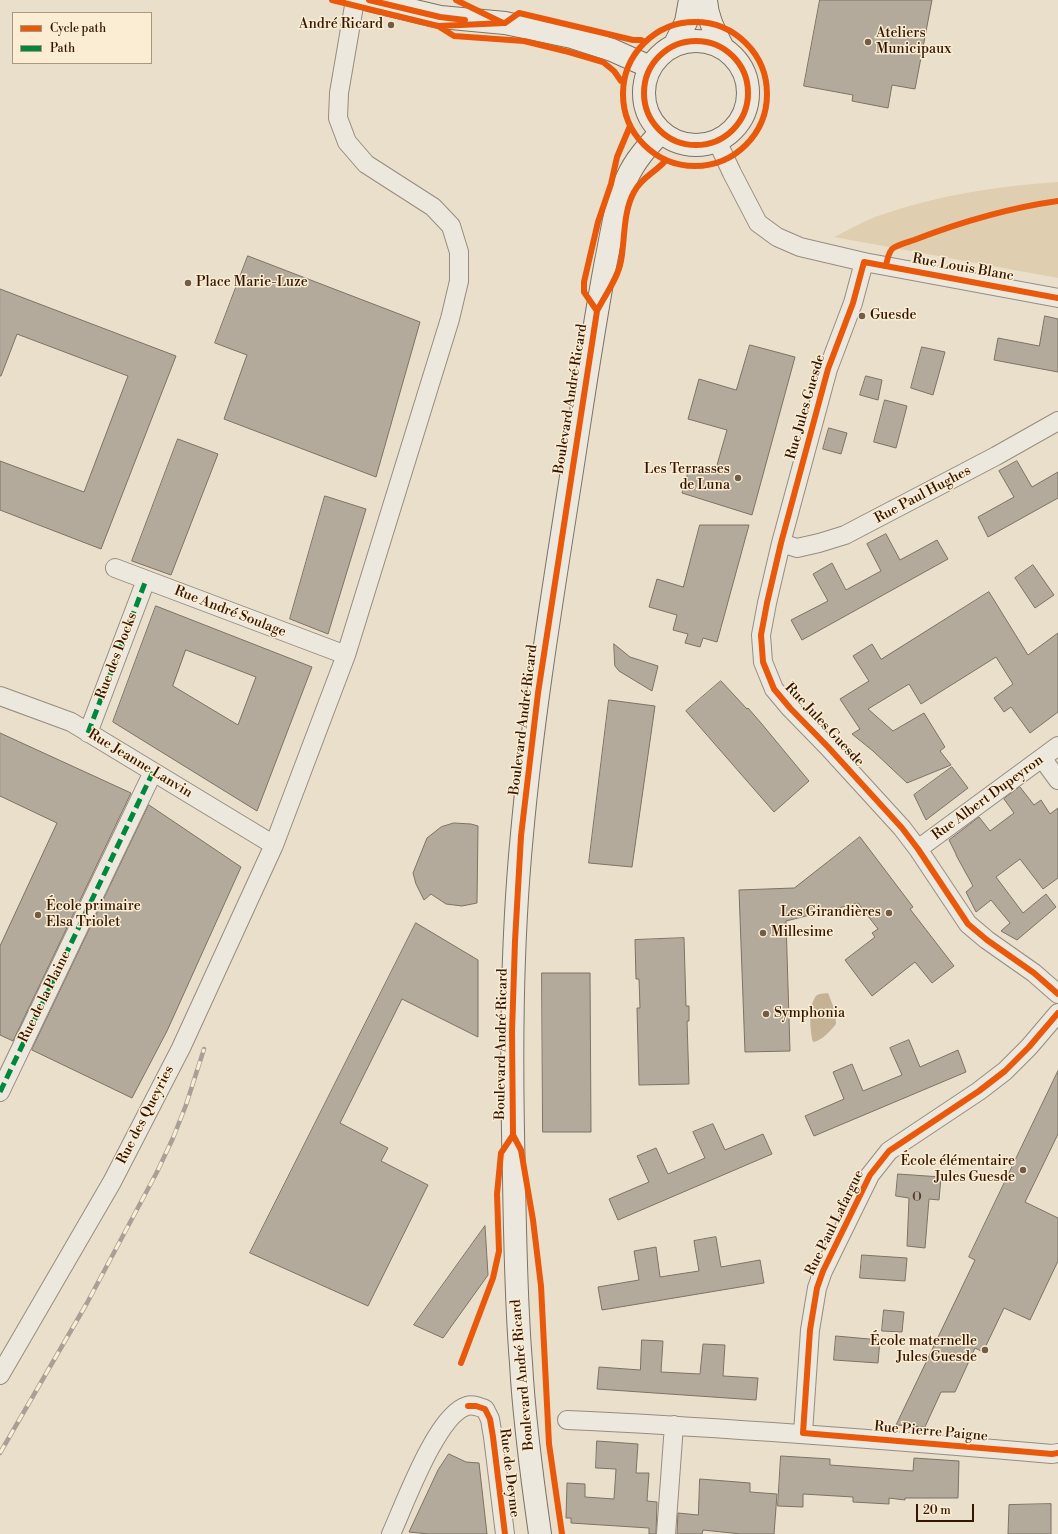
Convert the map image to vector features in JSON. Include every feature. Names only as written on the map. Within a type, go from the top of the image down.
[{"type":"main road","points":[[369,0],[440,17],[505,23]]},
{"type":"main road","points":[[429,0],[505,23],[594,43],[650,67]]},
{"type":"main road","points":[[675,44],[686,22],[690,0]]},
{"type":"main road","points":[[706,0],[709,17],[723,48]]},
{"type":"main road","points":[[699,40],[712,43],[723,48],[736,59],[744,72],[748,88],[748,99],[741,119],[731,132],[717,141],[703,145],[688,145],[673,140],[661,132],[650,118],[644,101],[644,84],[650,67],[661,54],[675,44],[699,40]]},
{"type":"main road","name":"Boulevard André Ricard","points":[[540,1534],[521,1367],[516,1284],[512,1081],[515,941],[521,836],[538,694],[591,347],[615,218],[621,194],[628,176],[642,153],[661,132]]},
{"type":"street","name":"Rue des Queyries","points":[[0,1375],[112,1182],[181,1048],[274,845],[346,655],[450,320],[459,281],[459,252],[451,226],[433,207],[366,164],[347,142],[338,118],[339,93],[355,0]]},
{"type":"street","points":[[717,141],[758,222],[777,237],[800,247],[864,262]]},
{"type":"street","name":"Rue Louis Blanc","points":[[864,262],[1058,298]]},
{"type":"street","name":"Rue Jules Guesde","points":[[864,262],[853,303],[828,369],[781,543],[761,635],[763,662],[774,689],[790,708],[888,811],[918,849],[968,924],[987,940],[1034,973],[1058,994]]},
{"type":"street","name":"Rue Paul Hughes","points":[[781,543],[797,548],[845,535],[996,456],[1058,421]]},
{"type":"street","name":"Rue André Soulage","points":[[115,568],[346,655]]},
{"type":"street","name":"Rue des Docks","points":[[88,733],[146,580]]},
{"type":"street","name":"Rue Jeanne Lanvin","points":[[0,696],[71,722],[274,845]]},
{"type":"street","name":"Rue Albert Dupeyron","points":[[918,849],[1058,746]]},
{"type":"street","points":[[1042,758],[1058,780]]},
{"type":"street","name":"Rue de la Plaine","points":[[0,1092],[153,772]]},
{"type":"street","name":"Rue Paul Lafargue","points":[[802,1433],[810,1330],[817,1288],[823,1271],[870,1175],[889,1151],[979,1091],[1005,1071],[1058,1014]]},
{"type":"street","name":"Rue de Deyme","points":[[391,1534],[422,1461],[440,1431],[457,1411],[468,1406],[476,1406],[485,1409],[490,1419],[505,1534]]},
{"type":"street","name":"Rue Pierre Paigne","points":[[567,1420],[802,1433],[1037,1453],[1058,1453]]},
{"type":"street","points":[[666,1534],[674,1425]]},
{"type":"shaded area","points":[[1058,182],[1058,278],[834,237],[875,217],[924,202],[968,192]]},
{"type":"shaded area","points":[[828,993],[835,1011],[836,1024],[823,1037],[813,1042],[811,1032],[811,1012],[813,1000],[817,995]]},
{"type":"building","name":"Ateliers Municipaux","points":[[820,0],[932,0],[915,89],[892,85],[888,108],[852,101],[853,95],[804,86]]},
{"type":"building","points":[[248,256],[420,322],[376,477],[224,419],[247,355],[215,343]]},
{"type":"building","points":[[0,289],[176,356],[101,549],[0,510],[0,461],[84,492],[128,376],[17,334],[0,376]]},
{"type":"building","points":[[1045,316],[1058,319],[1058,372],[994,360],[998,338],[1039,346]]},
{"type":"building","points":[[750,345],[795,357],[752,515],[682,493],[690,465],[715,472],[727,430],[688,419],[699,379],[736,390]]},
{"type":"building","points":[[922,347],[945,352],[933,395],[911,388]]},
{"type":"building","points":[[866,376],[882,380],[878,400],[860,395]]},
{"type":"building","points":[[885,400],[907,406],[896,448],[874,442]]},
{"type":"building","points":[[829,428],[847,433],[841,454],[823,449]]},
{"type":"building","points":[[178,439],[218,454],[171,575],[132,561]]},
{"type":"building","points":[[1017,461],[1032,487],[1058,472],[1058,498],[988,537],[978,517],[1014,497],[999,471]]},
{"type":"building","points":[[325,496],[366,509],[328,634],[290,619]]},
{"type":"building","points":[[700,525],[749,525],[717,642],[703,638],[700,647],[685,643],[688,634],[673,630],[677,615],[649,607],[657,579],[683,587]]},
{"type":"building","points":[[886,534],[900,560],[937,540],[948,559],[802,640],[791,620],[828,601],[813,574],[832,563],[846,590],[881,571],[867,544]]},
{"type":"building","points":[[1033,565],[1054,595],[1035,608],[1015,578]]},
{"type":"building","points":[[989,592],[1028,655],[1058,633],[1058,712],[1030,733],[1011,707],[1004,712],[994,698],[1013,684],[996,657],[921,704],[909,684],[868,709],[893,731],[924,713],[945,747],[940,751],[951,765],[907,783],[873,751],[852,734],[860,729],[840,699],[869,681],[853,656],[872,644],[881,659]]},
{"type":"building","points":[[156,606],[312,667],[257,811],[113,722]],"holes":[[[186,650],[256,677],[238,725],[173,686]]]},
{"type":"building","points":[[614,644],[630,657],[658,666],[652,691],[619,671],[615,666]]},
{"type":"building","points":[[721,681],[747,709],[748,708],[809,781],[774,812],[686,711]]},
{"type":"building","points":[[609,700],[655,706],[632,867],[589,863]]},
{"type":"building","name":"École primaire Elsa Triolet","points":[[0,733],[131,793],[13,1041],[0,1035],[0,946],[57,823],[0,796]]},
{"type":"building","points":[[952,767],[968,788],[926,820],[914,795]]},
{"type":"building","points":[[1020,787],[1034,805],[1041,800],[1050,814],[1058,808],[1058,878],[1043,889],[1020,859],[996,877],[1023,913],[1046,894],[1056,907],[1017,940],[1001,931],[1010,923],[991,900],[976,912],[966,892],[973,886],[949,840],[979,817],[990,831],[1014,813],[1004,799]]},
{"type":"building","points":[[149,805],[241,867],[167,1031],[132,1098],[32,1050]]},
{"type":"building","points":[[454,823],[478,826],[477,903],[462,906],[446,904],[431,894],[424,900],[416,884],[413,873],[427,838],[441,827]]},
{"type":"building","points":[[860,837],[913,907],[910,909],[954,966],[932,983],[915,962],[872,996],[845,960],[875,937],[872,933],[878,929],[858,903],[786,921],[790,1051],[745,1052],[739,890],[794,888]]},
{"type":"building","points":[[416,923],[478,960],[478,1037],[402,999],[340,1123],[388,1148],[381,1161],[428,1185],[368,1306],[250,1253]]},
{"type":"building","points":[[684,938],[686,1006],[689,1006],[689,1021],[687,1021],[689,1084],[639,1085],[637,1008],[640,1008],[639,979],[636,979],[635,940]]},
{"type":"building","points":[[542,973],[590,973],[591,1132],[543,1132]]},
{"type":"building","points":[[909,1040],[920,1067],[958,1050],[966,1072],[814,1136],[805,1116],[844,1099],[833,1072],[852,1064],[863,1091],[902,1075],[890,1048]]},
{"type":"building","points":[[1058,1071],[1058,1134],[1025,1202],[1058,1218],[1058,1261],[1030,1320],[1004,1308],[983,1352],[975,1348],[955,1392],[941,1392],[925,1427],[896,1425],[975,1260],[969,1257]]},
{"type":"building","points":[[713,1124],[725,1150],[763,1134],[772,1154],[618,1220],[609,1199],[649,1182],[637,1156],[656,1148],[668,1174],[705,1158],[693,1132]]},
{"type":"building","points":[[898,1174],[941,1177],[939,1200],[929,1199],[925,1248],[907,1246],[909,1198],[896,1196]]},
{"type":"building","points":[[485,1226],[488,1275],[443,1338],[414,1325]]},
{"type":"building","points":[[716,1237],[721,1267],[760,1260],[764,1283],[602,1310],[598,1287],[639,1280],[634,1251],[656,1247],[660,1277],[699,1271],[694,1241]]},
{"type":"building","points":[[862,1255],[907,1258],[905,1281],[860,1278]]},
{"type":"building","points":[[884,1310],[904,1312],[902,1332],[882,1331]]},
{"type":"building","points":[[836,1336],[880,1340],[878,1363],[834,1360]]},
{"type":"building","points":[[642,1340],[663,1341],[661,1372],[700,1374],[703,1344],[725,1345],[723,1376],[758,1378],[756,1400],[597,1389],[599,1367],[640,1370]]},
{"type":"building","points":[[597,1441],[638,1444],[636,1473],[649,1473],[647,1501],[657,1502],[656,1534],[649,1534],[649,1528],[571,1523],[571,1518],[566,1518],[567,1483],[585,1484],[585,1497],[614,1499],[616,1469],[596,1468]]},
{"type":"building","points":[[449,1454],[466,1462],[479,1463],[487,1534],[429,1534],[409,1532],[438,1470]]},
{"type":"building","points":[[781,1456],[830,1459],[830,1465],[913,1471],[914,1458],[959,1461],[958,1498],[905,1498],[905,1500],[889,1498],[889,1504],[853,1502],[853,1497],[803,1494],[803,1507],[778,1506]]},
{"type":"building","points":[[700,1479],[750,1483],[750,1492],[777,1494],[774,1534],[741,1534],[703,1530],[702,1534],[677,1534],[678,1513],[698,1515]]},
{"type":"building","points":[[1051,1504],[1051,1534],[1008,1534],[1009,1505]]},
{"type":"railway","points":[[0,1453],[87,1303],[157,1172],[186,1105],[204,1049]]},
{"type":"marked path","points":[[88,733],[146,580]]},
{"type":"marked path","points":[[0,1092],[153,772]]},
{"type":"cycle path","points":[[332,0],[438,26],[505,23],[519,13],[645,42]]},
{"type":"cycle path","points":[[369,0],[440,17],[465,20]]},
{"type":"cycle path","points":[[456,0],[503,23]]},
{"type":"cycle path","points":[[688,22],[702,22],[729,30],[741,38],[751,48],[762,66],[766,80],[767,94],[766,108],[762,122],[751,140],[741,150],[723,161],[702,166],[688,166],[661,158],[649,150],[639,140],[628,122],[623,101],[623,87],[631,60],[639,48],[649,38],[667,27],[688,22]]},
{"type":"cycle path","points":[[438,26],[454,36],[524,41],[603,62],[614,71],[621,81],[624,82]]},
{"type":"cycle path","points":[[696,41],[716,45],[733,56],[744,73],[748,93],[744,113],[733,130],[716,141],[696,145],[676,141],[659,130],[648,113],[644,93],[648,73],[659,56],[676,45],[696,41]]},
{"type":"cycle path","points":[[630,126],[617,157],[611,184],[598,222],[584,282],[584,292],[597,311],[614,280],[621,261],[626,217],[630,200],[637,187],[666,160]]},
{"type":"cycle path","points":[[886,266],[892,249],[899,245],[985,216],[1058,201]]},
{"type":"cycle path","points":[[1058,298],[864,262],[853,303],[828,369],[781,543],[761,635],[763,662],[774,689],[902,828],[918,849],[968,924],[987,940],[1034,973],[1058,994]]},
{"type":"cycle path","points":[[562,1534],[549,1444],[541,1286],[533,1220],[521,1150],[513,1135],[512,1032],[521,836],[538,693],[597,311]]},
{"type":"cycle path","points":[[1058,1013],[1029,1047],[1005,1071],[979,1091],[889,1151],[870,1175],[823,1271],[817,1288],[810,1330],[803,1433],[1052,1454],[1058,1453]]},
{"type":"cycle path","points":[[461,1363],[493,1278],[499,1251],[497,1194],[501,1153],[513,1135]]},
{"type":"cycle path","points":[[468,1406],[476,1406],[485,1409],[490,1419],[505,1534]]},
{"type":"place","name":"André Ricard","points":[[391,25]]},
{"type":"place","name":"Ateliers Municipaux","points":[[868,42]]},
{"type":"place","name":"Place Marie-Luze","points":[[188,283]]},
{"type":"place","name":"Guesde","points":[[862,316]]},
{"type":"place","name":"Les Terrasses de Luna","points":[[738,478]]},
{"type":"place","name":"Les Girandières","points":[[889,913]]},
{"type":"place","name":"École primaire Elsa Triolet","points":[[38,915]]},
{"type":"place","name":"Millesime","points":[[763,933]]},
{"type":"place","name":"Symphonia","points":[[766,1014]]},
{"type":"place","name":"École élémentaire Jules Guesde","points":[[1023,1170]]},
{"type":"place","name":"École maternelle Jules Guesde","points":[[985,1350]]}]
